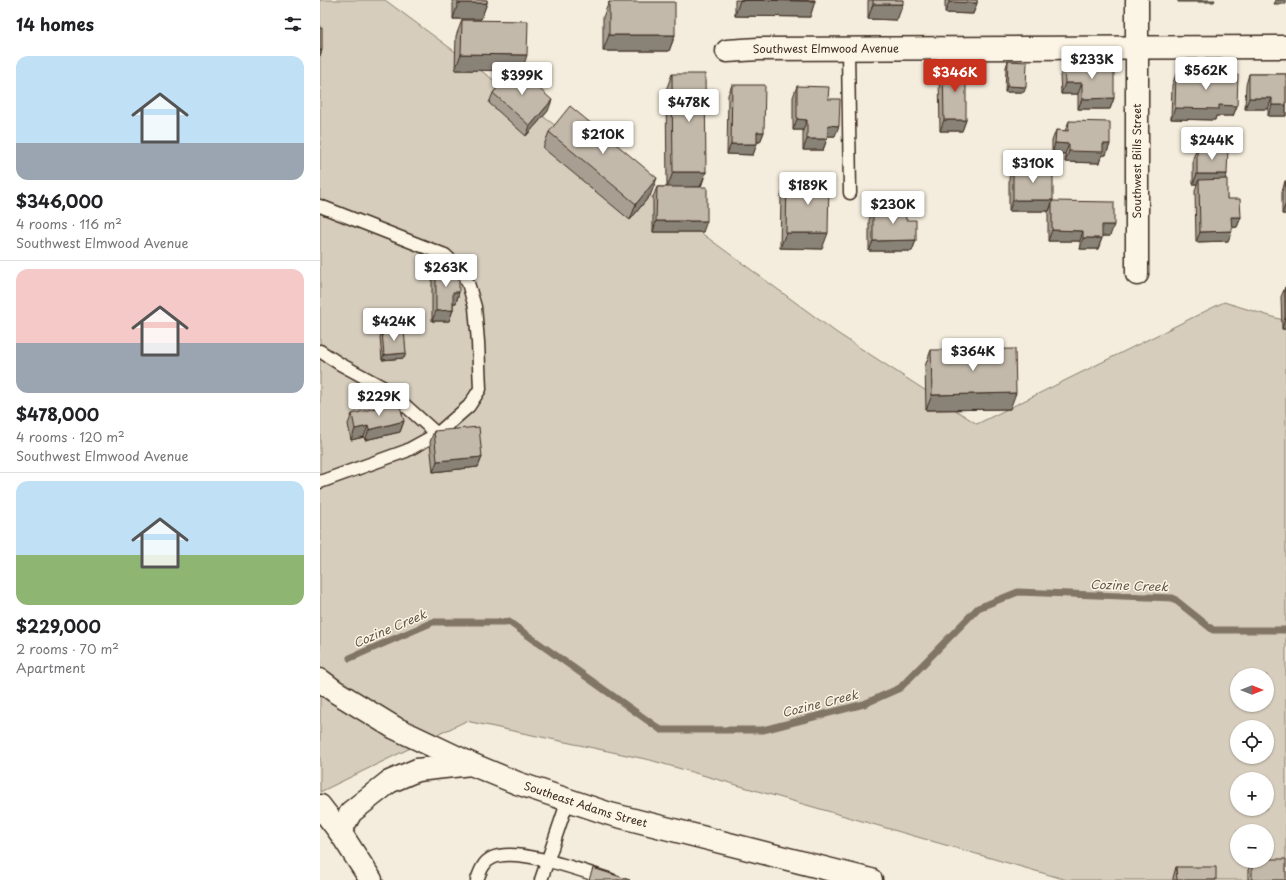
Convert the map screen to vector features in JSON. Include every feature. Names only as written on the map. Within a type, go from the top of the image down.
[{"type":"main road","name":"Southwest Bills Street","points":[[1137,0],[1137,274]]},
{"type":"main road","name":"Southwest Elmwood Avenue","points":[[727,51],[758,49],[1286,47]]},
{"type":"main road","name":"Southeast Adams Street","points":[[320,680],[336,692],[395,728],[471,764],[517,783],[610,814],[830,875],[871,880]]},
{"type":"main road","points":[[340,832],[351,812],[389,782],[417,770],[471,764]]},
{"type":"main road","points":[[320,806],[340,832],[371,880]]},
{"type":"lane","points":[[848,49],[850,193]]},
{"type":"lane","points":[[320,206],[445,255],[457,266],[468,283],[475,307],[480,389],[469,406],[437,434],[406,451],[320,482]]},
{"type":"lane","points":[[320,352],[388,390],[437,434]]},
{"type":"lane","points":[[541,880],[568,800]]},
{"type":"lane","points":[[477,880],[481,867],[492,858],[509,854],[548,860],[611,880]]},
{"type":"shaded area","points":[[320,0],[385,0],[837,333],[977,424],[1224,302],[1286,321],[1286,880],[1067,880],[650,760],[466,721],[320,792]]},
{"type":"building","points":[[458,0],[487,0],[487,3],[458,3]]},
{"type":"building","points":[[740,0],[815,0],[815,1]]},
{"type":"building","points":[[873,0],[903,0],[903,4],[873,4]]},
{"type":"building","points":[[949,0],[977,0],[977,3],[949,2]]},
{"type":"building","points":[[609,2],[675,2],[675,35],[609,35]]},
{"type":"building","points":[[462,20],[528,21],[527,55],[461,54]]},
{"type":"building","points":[[320,28],[322,28],[322,50],[320,50]]},
{"type":"building","points":[[1008,61],[1027,62],[1026,87],[1007,86]]},
{"type":"building","points":[[1114,64],[1114,98],[1082,99],[1082,83],[1065,83],[1064,65]]},
{"type":"building","points":[[966,65],[966,120],[944,120],[943,66]]},
{"type":"building","points":[[515,67],[552,100],[530,126],[493,93]]},
{"type":"building","points":[[672,74],[705,74],[706,172],[673,172]]},
{"type":"building","points":[[1176,74],[1238,75],[1237,106],[1219,105],[1219,109],[1175,108]]},
{"type":"building","points":[[1249,74],[1286,74],[1286,105],[1272,105],[1272,98],[1249,98]]},
{"type":"building","points":[[732,85],[765,85],[764,132],[757,132],[757,144],[731,144]]},
{"type":"building","points":[[797,86],[829,87],[828,99],[840,99],[839,126],[828,125],[827,139],[807,139],[807,120],[797,119]]},
{"type":"building","points":[[570,106],[657,178],[636,204],[549,132]]},
{"type":"building","points":[[1069,121],[1110,122],[1110,144],[1103,144],[1103,152],[1069,151],[1069,144],[1055,143],[1056,130],[1068,131]]},
{"type":"building","points":[[1197,148],[1228,148],[1227,174],[1197,174]]},
{"type":"building","points":[[1013,168],[1053,168],[1053,200],[1013,200]]},
{"type":"building","points":[[1227,179],[1227,199],[1240,199],[1241,217],[1231,217],[1232,231],[1200,232],[1199,180]]},
{"type":"building","points":[[787,180],[829,180],[828,233],[786,233]]},
{"type":"building","points":[[1285,181],[1286,181],[1286,203]]},
{"type":"building","points":[[657,187],[707,187],[707,221],[656,221]]},
{"type":"building","points":[[1052,201],[1114,202],[1114,225],[1102,225],[1102,238],[1083,238],[1083,231],[1052,230]]},
{"type":"building","points":[[905,208],[906,220],[916,220],[916,240],[873,241],[873,209]]},
{"type":"building","points":[[436,268],[459,268],[459,292],[453,292],[453,310],[436,311]]},
{"type":"building","points":[[1286,287],[1286,318],[1285,318]]},
{"type":"building","points":[[404,330],[406,353],[384,355],[382,331]]},
{"type":"building","points":[[1015,349],[1016,393],[932,395],[931,350]]},
{"type":"building","points":[[399,402],[404,421],[369,430],[368,426],[355,429],[352,414]]},
{"type":"building","points":[[479,427],[482,457],[437,461],[434,431]]},
{"type":"building","points":[[1274,859],[1286,859],[1286,880],[1252,880],[1252,868],[1274,868]]},
{"type":"building","points":[[1176,867],[1216,867],[1216,880],[1177,880]]},
{"type":"building","points":[[593,868],[630,880],[589,880]]},
{"type":"waterway","name":"Cozine Creek","points":[[350,658],[433,622],[509,622],[661,730],[763,730],[864,704],[900,688],[978,608],[1018,592],[1173,598],[1213,630],[1286,630]]}]
